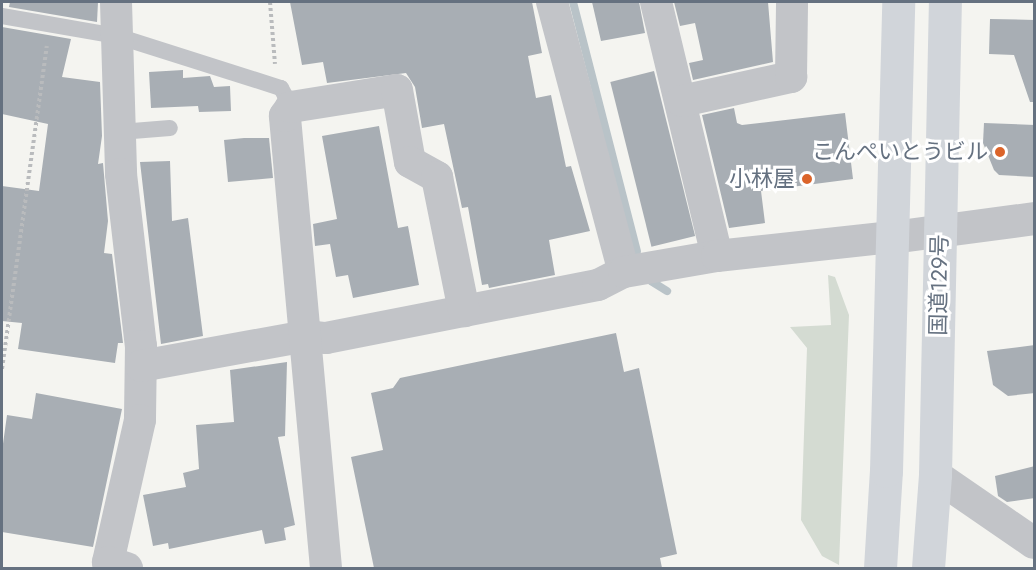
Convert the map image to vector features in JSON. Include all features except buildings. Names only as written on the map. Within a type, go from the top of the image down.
[{"type":"highway","points":[[880,568],[898,2]]},
{"type":"highway","name":"国道129号","points":[[928,568],[935,475],[945,2]]},
{"type":"street","points":[[113,566],[140,420],[141,366],[120,132],[116,2]]},
{"type":"street","points":[[552,2],[624,272]]},
{"type":"street","points":[[656,2],[682,101],[717,256]]},
{"type":"street","points":[[682,101],[791,77],[792,2]]},
{"type":"street","points":[[326,568],[284,97],[398,90],[410,162],[437,177],[464,311]]},
{"type":"street","points":[[141,366],[306,336],[326,338],[598,285],[624,272],[717,256],[892,237],[1035,218]]},
{"type":"street","points":[[935,475],[1035,543]]},
{"type":"lane","points":[[2,16],[117,36],[284,97]]},
{"type":"lane","points":[[120,132],[170,128]]},
{"type":"path","points":[[270,2],[284,97]]},
{"type":"path","points":[[2,369],[51,23]]},
{"type":"shaded area","points":[[828,275],[835,277],[849,315],[839,565],[822,556],[801,520],[807,348],[790,327],[831,325]]},
{"type":"waterway","points":[[573,2],[637,251]]},
{"type":"waterway","points":[[651,281],[667,291]]},
{"type":"place","name":"こんぺいとうビル","points":[[1000,152]]},
{"type":"place","name":"小林屋","points":[[807,179]]}]
